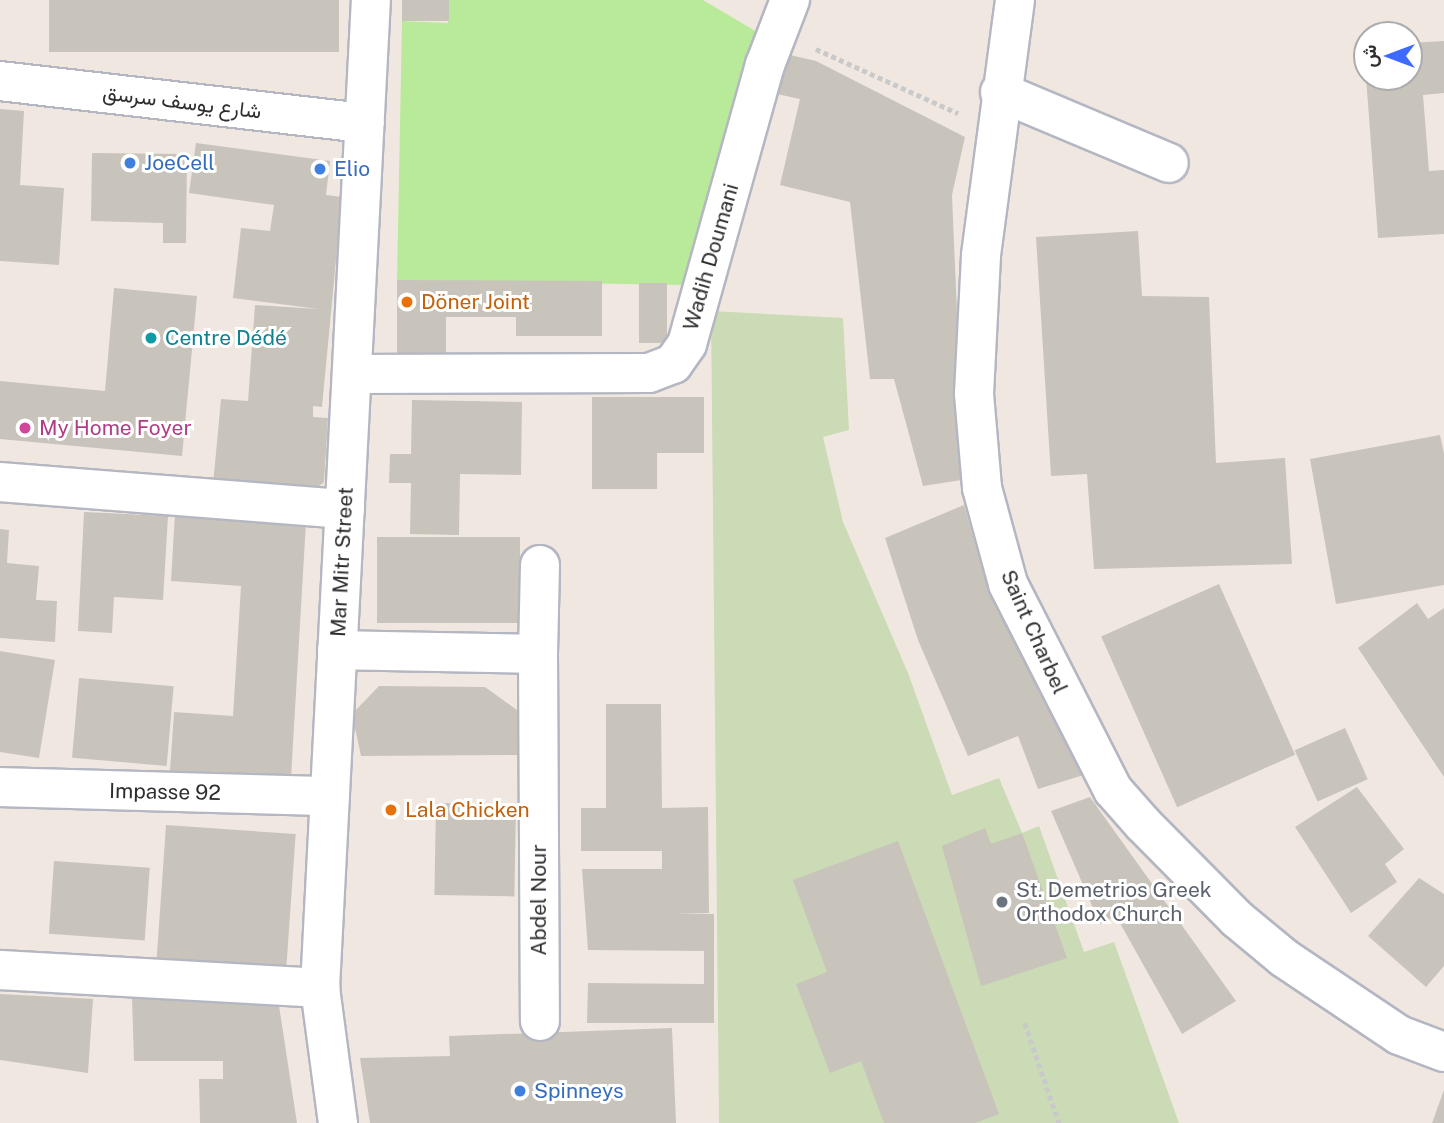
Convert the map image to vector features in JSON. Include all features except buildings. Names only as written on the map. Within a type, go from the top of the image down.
[{"type":"street","name":"Mar Mitr Street","points":[[338,1123],[320,988],[371,0]]},
{"type":"street","name":"Saint Charbel","points":[[1015,0],[1000,92],[999,132],[981,256],[974,394],[982,488],[1008,584],[1113,790],[1143,824],[1237,919],[1284,958],[1399,1035],[1444,1052]]},
{"type":"street","name":"Wadih Doumani","points":[[352,374],[649,373],[673,364],[687,344],[784,16]]},
{"type":"street","name":"شارع يوسف سرسق","points":[[0,81],[365,123]]},
{"type":"street","points":[[1000,92],[1169,163]]},
{"type":"street","points":[[7,483],[345,509]]},
{"type":"street","name":"Abdel Nour","points":[[540,565],[540,1021]]},
{"type":"street","points":[[337,650],[538,654]]},
{"type":"street","name":"Impasse 92","points":[[0,787],[330,796]]},
{"type":"street","points":[[0,970],[320,988]]},
{"type":"path","points":[[784,16],[999,132]]},
{"type":"path","points":[[1025,1023],[1059,1123]]},
{"type":"green space","points":[[449,0],[703,0],[762,35],[685,285],[397,280],[402,21],[448,23]]},
{"type":"green space","points":[[711,311],[843,318],[849,430],[823,437],[843,522],[908,673],[952,795],[999,778],[1022,833],[1039,826],[1084,952],[1114,942],[1179,1123],[719,1123]]},
{"type":"place","name":"JoeCell","points":[[130,163]]},
{"type":"place","name":"Elio","points":[[320,169]]},
{"type":"place","name":"Döner Joint","points":[[407,302]]},
{"type":"place","name":"Centre Dédé","points":[[151,338]]},
{"type":"place","name":"My Home Foyer","points":[[25,428]]},
{"type":"place","name":"Lala Chicken","points":[[391,810]]},
{"type":"place","name":"St. Demetrios Greek Orthodox Church","points":[[1002,902]]},
{"type":"place","name":"Spinneys","points":[[520,1091]]}]
